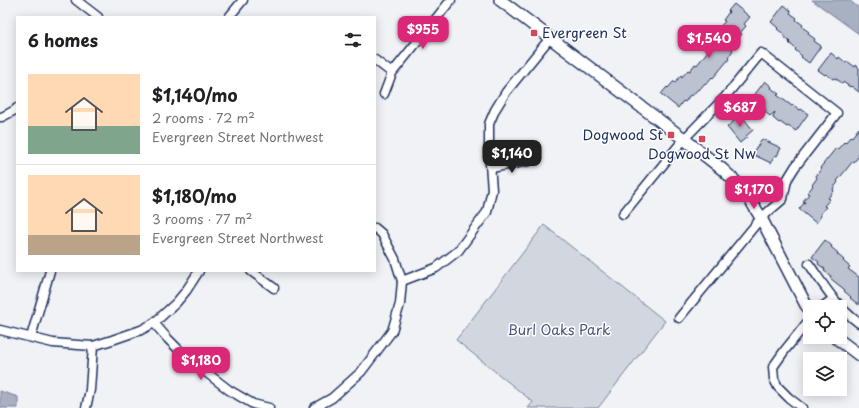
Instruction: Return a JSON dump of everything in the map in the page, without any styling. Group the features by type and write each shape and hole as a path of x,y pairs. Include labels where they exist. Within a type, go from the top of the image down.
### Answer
{"street":[{"path":"76,0 93,16"},
{"path":"230,16 243,0"},
{"path":"384,94 392,73 451,0"},
{"path":"500,0 684,139 737,183 751,201 761,218 803,300"},
{"path":"402,281 436,268 458,251 487,212 492,190 489,151 489,124 495,110 506,92 550,38"},
{"path":"624,214 684,139 725,97 761,53 838,113 795,167 787,180 783,199 761,218 679,318"},
{"path":"376,61 392,73"},
{"path":"0,117 9,114 16,109"},
{"path":"491,168 530,161"},
{"path":"314,408 332,398 361,372 392,331 400,304 402,281 395,259 382,234 376,229"},
{"path":"809,264 833,299 848,315 859,323"},
{"path":"31,337 50,272"},
{"path":"0,330 53,343 93,346 141,330 154,323 176,303 198,272"},
{"path":"253,272 274,288"},
{"path":"154,323 185,356 229,390 253,404 269,408"},
{"path":"802,408 778,387 774,379 774,367 785,350 803,328"},
{"path":"844,344 859,355"},
{"path":"86,408 90,390 93,346"}],"green space":[{"name":"Burl Oaks Park","path":"544,225 665,321 598,408 528,408 533,402 456,340"}],"water":[{"path":"812,0 849,0 859,8 859,34"},
{"path":"0,391 18,397 18,408 0,408"}],"building":[{"path":"734,4 750,17 744,24 746,26 740,33 742,34 736,41 737,42 728,58 729,59 713,78 712,77 706,84 705,83 699,90 698,89 692,96 690,95 685,102 683,101 678,108 661,94 674,81 675,83 681,75 682,77 688,70 690,71 695,64 697,65 712,46 711,45 716,37 715,36 721,29 719,28 725,21 723,20"},
{"path":"784,5 791,11 790,13 797,18 796,20 803,25 802,27 809,32 808,34 815,39 814,41 821,46 809,63 801,57 802,56 795,50 796,49 789,43 790,42 783,36 785,35 771,22"},
{"path":"831,53 838,59 839,57 846,63 847,61 859,68 859,92 851,86 850,87 843,82 842,83 835,78 833,79 818,70"},
{"path":"765,81 779,94 777,95 792,106 793,105 800,110 801,109 808,114 796,131 780,122 779,123 773,118 775,112 770,116 765,112 766,110 758,105 759,104 752,98"},
{"path":"740,114 753,130 740,143 727,127"},
{"path":"859,128 859,156 854,162 853,161 837,181 838,182 833,189 834,191 828,198 830,199 824,206 826,207 820,214 821,216 816,223 799,209 805,202 803,201 809,194 807,193 813,186 812,185 817,178 816,176 821,169 820,168 836,148 838,149 851,136 852,137"},
{"path":"762,139 781,148 771,163 752,154"},
{"path":"825,240 850,267 848,269 859,277 859,305 850,298 851,297 844,291 845,290 830,278 831,276 824,271 825,269 818,264 819,262 812,257"}],"place":[{"name":"Evergreen St","path":"534,33"},
{"name":"Dogwood St","path":"671,135"},
{"name":"Dogwood St Nw","path":"702,139"}]}
